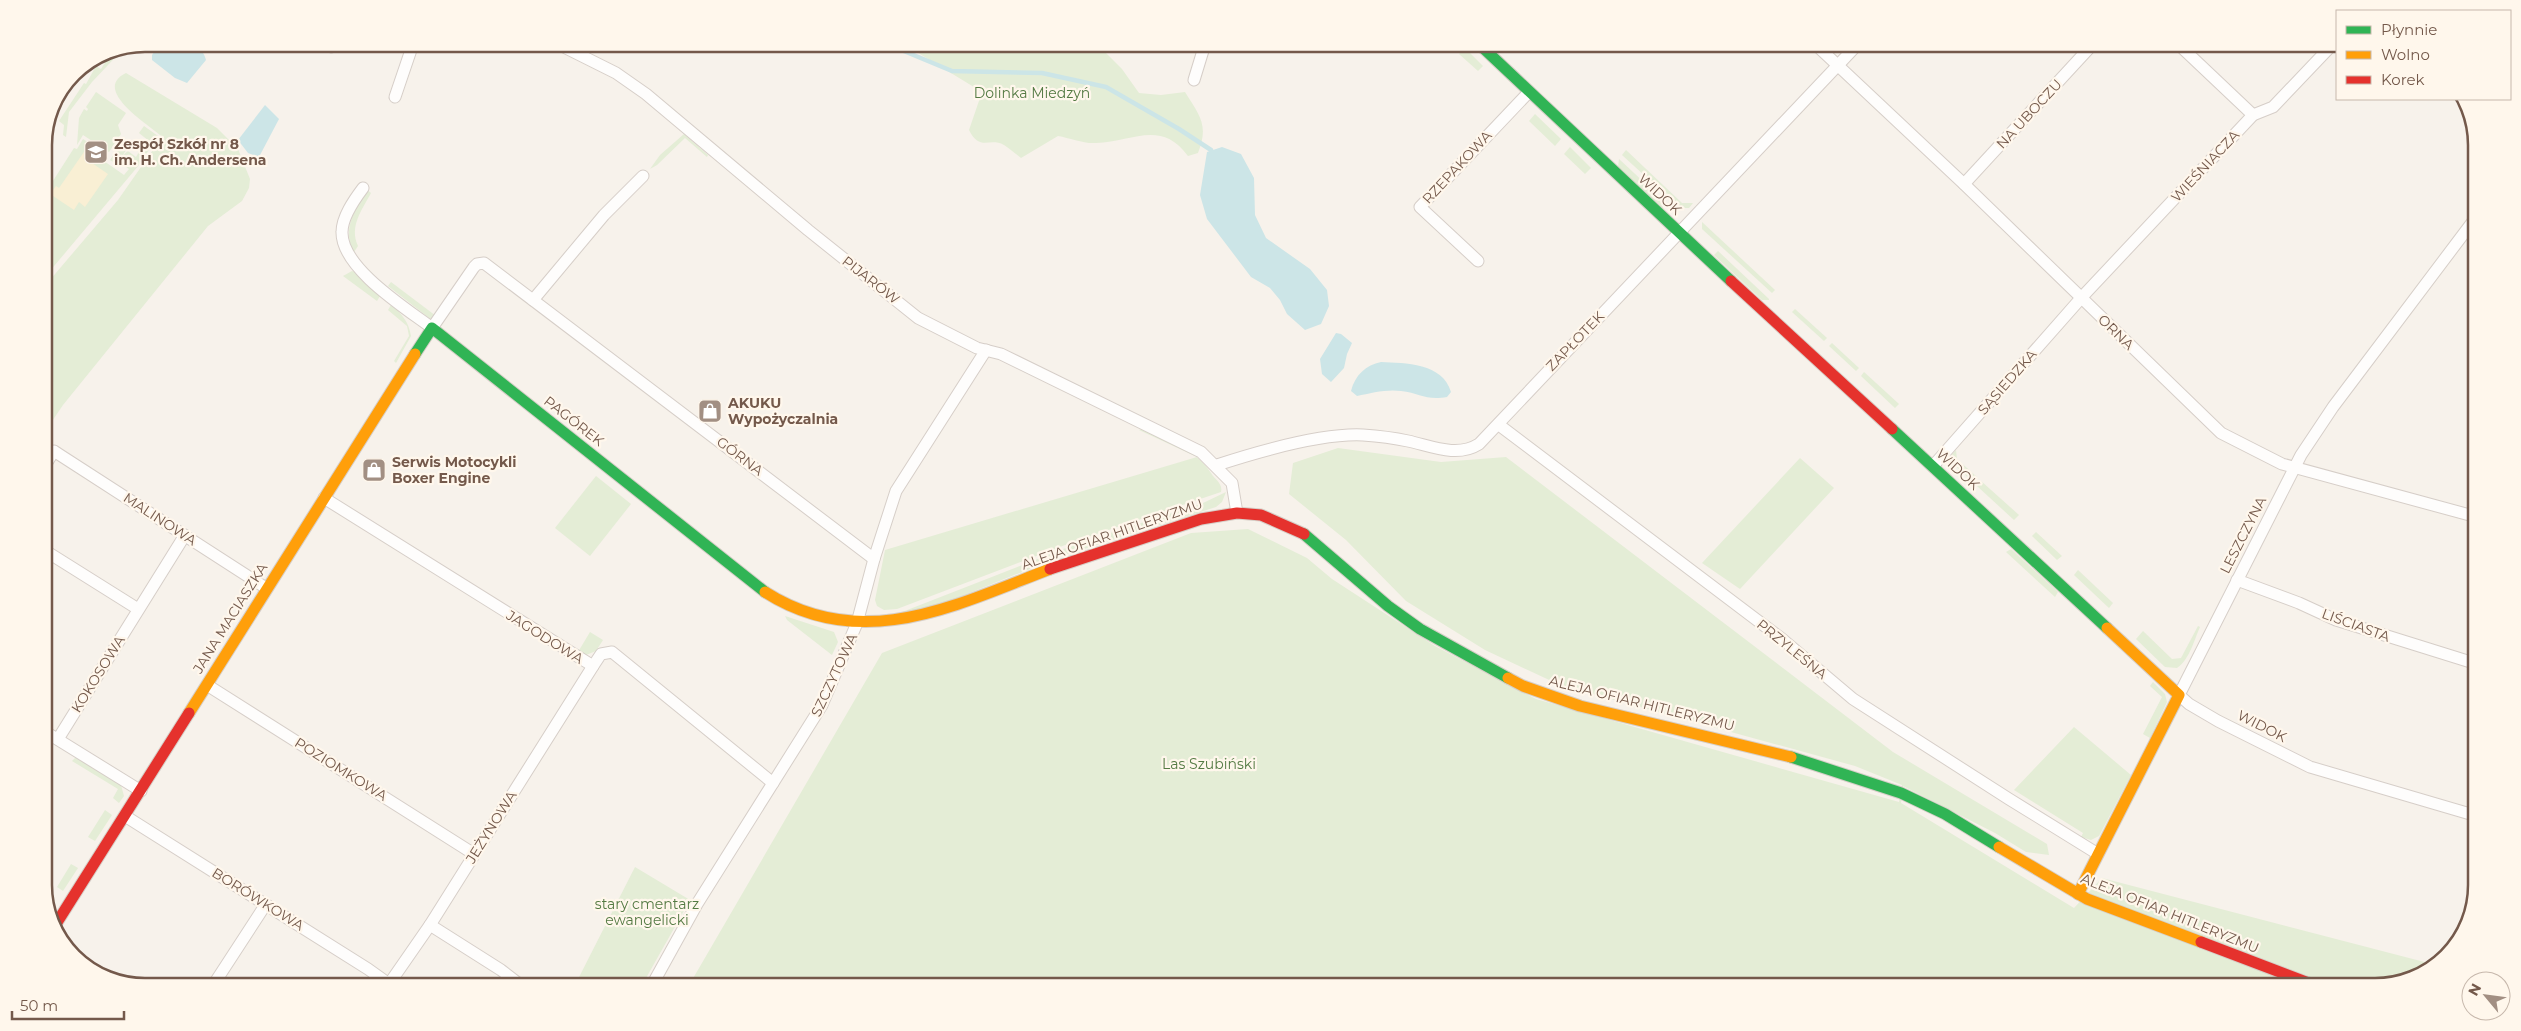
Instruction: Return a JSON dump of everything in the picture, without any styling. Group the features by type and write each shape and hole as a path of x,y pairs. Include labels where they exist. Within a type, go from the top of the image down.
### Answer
{"street":[{"path":"395,96 410,52"},
{"name":"PIJARÓW","path":"574,52 616,73 646,94 808,230 918,318 986,350 1001,354 1201,452 1217,465 1232,483 1236,513"},
{"path":"1194,80 1203,52"},
{"name":"WIDOK","path":"1487,52 1679,233 2189,704 2310,767 2468,813"},
{"name":"ORNA","path":"1823,52 2082,297 2216,429 2282,464 2468,514"},
{"name":"ZAPŁOTEK","path":"1217,465 1279,447 1349,435 1407,441 1444,450 1468,450 1484,441 1513,406 1851,52"},
{"name":"NA UBOCZU","path":"1964,184 2086,52"},
{"path":"2186,52 2253,115"},
{"name":"WIEŚNIACZA","path":"2082,297 2253,115 2273,107 2325,52"},
{"name":"RZEPAKOWA","path":"1478,261 1420,207 1529,92"},
{"path":"533,300 604,215 643,176"},
{"name":"PAGÓREK","path":"363,188 355,198 343,224 342,233 344,245 354,261 375,283 758,587 797,608 857,623"},
{"name":"LESZCZYNA","path":"2078,894 2294,466 2333,407 2468,228"},
{"name":"GÓRNA","path":"432,328 474,267 481,262 874,559"},
{"name":"SĄSIEDZKA","path":"1933,466 2082,297"},
{"name":"JANA MACIASZKA","path":"59,920 141,791 266,588 432,328"},
{"name":"SZCZYTOWA","path":"656,978 697,904 822,705 857,623 874,559 896,491 986,350"},
{"name":"PRZYLEŚNA","path":"1499,425 1782,639 1853,699 2098,854"},
{"name":"MALINOWA","path":"52,454 54,451 266,588"},
{"name":"JAGODOWA","path":"324,498 592,666 602,654 612,652 773,783"},
{"name":"ALEJA OFIAR HITLERYZMU","path":"857,623 884,623 923,617 1128,542 1201,519 1236,513 1276,520 1302,533 1323,548 1388,606 1414,625 1534,690 1580,706 1801,759 1901,793 1945,814 2078,894 2135,919 2295,978"},
{"name":"KOKOSOWA","path":"58,739 185,535"},
{"path":"53,555 138,609"},
{"name":"LIŚCIASTA","path":"2237,580 2299,602 2336,620 2468,661"},
{"name":"JEŻYNOWA","path":"394,978 430,925 592,666"},
{"name":"POZIOMKOWA","path":"206,685 474,854"},
{"path":"53,736 141,791"},
{"name":"BORÓWKOWA","path":"125,816 266,904 376,978"},
{"path":"218,978 266,904"},
{"path":"430,925 511,978"}],"green space":[{"name":"Dolinka Miedzyń","path":"917,52 1105,52 1122,69 1139,93 1161,95 1185,92 1199,114 1203,135 1198,153 1188,156 1178,145 1167,138 1157,135 1091,143 1058,136 1021,158 1004,145 994,142 981,142 973,137 969,130 982,92"},
{"path":"1461,52 1469,52 1483,66 1478,71 1459,54"},
{"path":"114,59 92,82 69,112 66,137 63,135 64,125 59,121 84,83 86,84 95,67 101,69 106,61"},
{"path":"126,73 217,128 238,149 250,179 249,188 242,201 208,226 52,421 52,277 118,200 162,137 135,116 118,97 115,88 117,80"},
{"path":"96,92 126,113 118,125 121,134 109,152 83,135 77,145 79,118 84,109 87,111 86,107"},
{"path":"1535,114 1561,139 1555,146 1529,121"},
{"path":"144,126 158,136 139,165 52,268 52,182 74,148 77,149 83,139 94,146 91,152 124,175 129,169 117,161 115,163 110,160 120,145 126,150 123,155 128,151 136,157 144,143 146,145 149,141 139,133"},
{"path":"684,134 708,155 707,157 685,138 657,165 650,169 660,155"},
{"path":"1570,147 1591,168 1585,174 1564,154"},
{"path":"1626,150 1682,203 1693,203 1689,208 1680,208 1622,155"},
{"path":"1619,159 1663,200 1663,208 1618,167"},
{"path":"366,189 371,193 358,218 355,232 358,246 354,252 350,244 349,227 354,212"},
{"path":"1702,222 1775,290 1772,293 1702,229"},
{"path":"1718,251 1769,300 1762,300 1714,255"},
{"path":"352,271 358,273 380,296 377,301 343,276"},
{"path":"391,282 436,316 433,321 388,286"},
{"path":"391,305 404,319 409,327 411,336 396,363 394,361 409,336 407,326 388,310"},
{"path":"1795,309 1827,338 1824,341 1792,312"},
{"path":"1832,343 1859,368 1856,371 1829,346"},
{"path":"1864,372 1899,404 1895,408 1861,376"},
{"path":"1142,429 1180,446 1196,456 1139,430"},
{"name":"Las Szubiński","path":"1338,448 1441,462 1506,457 1893,752 2047,844 2049,855 2026,852 1995,833 1903,786 1901,803 2074,908 2102,878 2427,963 2406,974 2388,978 693,978 882,653 1191,533 1248,529 1307,558 1332,579 1435,646 1536,699 1899,802 1902,785 1855,766 1560,685 1485,650 1406,601 1346,540 1289,494 1293,463"},
{"path":"1956,450 1957,459 1977,477 1973,482 1950,461 1951,455"},
{"path":"1197,457 1220,484 1221,492 1073,542 897,609 884,610 877,606 875,600 885,550"},
{"path":"1800,458 1834,488 1740,589 1702,563"},
{"path":"596,476 631,504 590,556 555,528"},
{"path":"1981,481 2019,515 2014,520 1977,486"},
{"path":"1226,492 1222,502 1216,507 1062,556 942,604 897,614 1076,544 1203,503"},
{"path":"2036,532 2062,556 2057,560 2032,536"},
{"path":"2011,549 2058,592 2055,597 2006,552"},
{"path":"2078,570 2113,603 2109,608 2074,575"},
{"path":"785,616 834,632 838,642 832,655 787,620"},
{"path":"2198,626 2200,627 2185,660 2177,668 2165,667 2136,639 2143,631 2172,659 2181,658"},
{"path":"590,632 603,640 596,651 586,655 578,652"},
{"path":"2153,682 2165,694 2167,702 2150,738 2143,734 2162,697 2150,686"},
{"path":"2074,727 2131,775 2099,836 2091,840 2081,837 2083,833 2014,790"},
{"path":"76,757 121,785 124,796 119,803 113,798 118,789 72,761"},
{"path":"105,810 112,815 95,841 88,837"},
{"path":"71,864 78,868 63,891 57,887"},
{"name":"stary cmentarz ewangelicki","path":"635,867 690,900 646,978 579,978"}],"sand":[{"path":"86,149 94,154 89,161 108,174 85,207 79,202 74,210 52,195 52,191 56,186 59,188"}],"water":[{"path":"154,52 202,52 206,60 187,83 175,78 152,60"},
{"path":"265,105 279,119 259,157 248,153 238,140"},
{"path":"1222,147 1241,154 1254,178 1255,215 1266,238 1310,269 1327,290 1329,306 1321,324 1305,330 1287,314 1280,300 1270,288 1251,277 1207,219 1200,195 1207,152"},
{"path":"1336,333 1341,334 1352,343 1344,368 1331,382 1322,374 1320,359"},
{"path":"1381,362 1412,364 1432,370 1447,382 1451,392 1447,397 1434,398 1396,391 1357,396 1351,391 1355,380 1366,368"}],"waterway":[{"path":"906,52 952,71 1042,73 1106,87 1179,129 1211,150"}],"traffic: fast":[{"path":"1488,52 1731,281"},
{"path":"415,354 432,328 765,592"},
{"path":"1892,429 2107,628"},
{"path":"1304,534 1388,606 1420,629 1508,678"},
{"path":"1791,757 1901,793 1945,814 1999,847"}],"traffic: slow":[{"path":"189,713 415,354"},
{"path":"765,592 801,610 837,620 873,621 909,617 944,608 1050,569"},
{"path":"2078,894 2179,695 2107,628"},
{"path":"1508,678 1523,686 1580,706 1791,757"},
{"path":"1999,847 2087,899 2201,942"}],"traffic: jam":[{"path":"1731,281 1892,429"},
{"path":"1050,569 1201,519 1237,513 1261,515 1304,534"},
{"path":"59,920 189,713"},
{"path":"2201,942 2295,978"}],"place":[{"name":"Zespół Szkół nr 8 im. H. Ch. Andersena","path":"96,152"},
{"name":"AKUKU Wypożyczalnia","path":"710,411"},
{"name":"Serwis Motocykli Boxer Engine","path":"374,470"}]}
